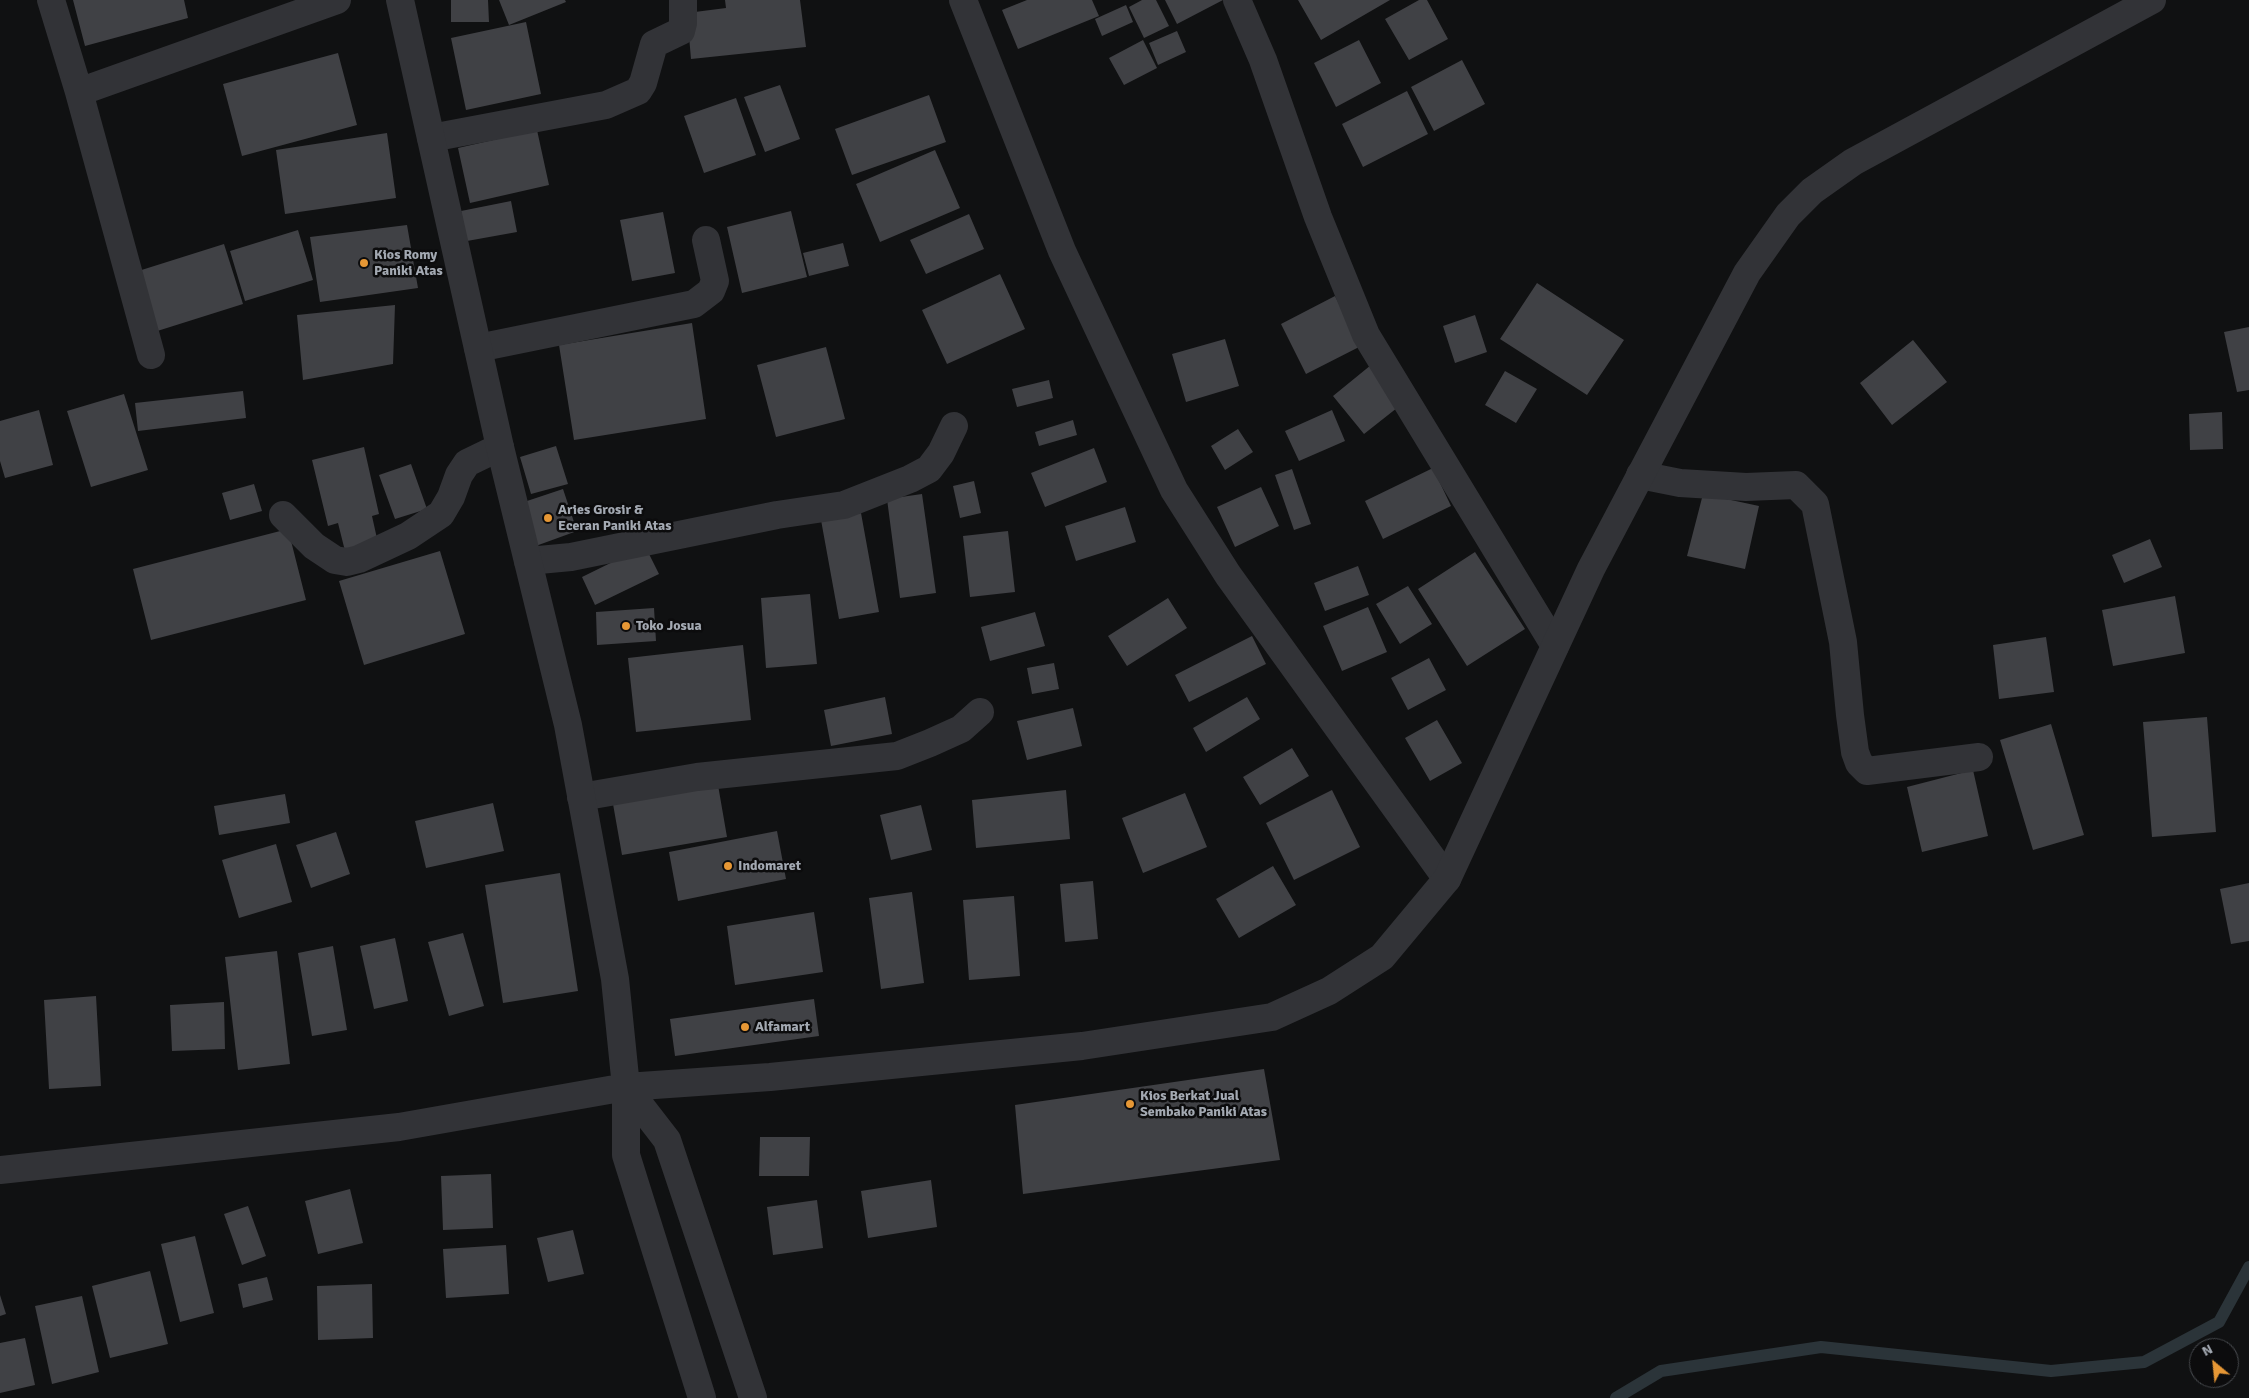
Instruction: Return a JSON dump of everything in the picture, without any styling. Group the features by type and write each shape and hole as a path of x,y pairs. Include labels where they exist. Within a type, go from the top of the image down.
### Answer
{"street":[{"path":"51,0 79,92 151,354"},
{"path":"79,92 337,0"},
{"path":"400,0 500,447 568,724 615,979 626,1087 626,1155 702,1398"},
{"path":"431,138 606,105 634,94 643,82 654,44 681,31 683,0"},
{"path":"963,0 1062,251 1174,490 1228,575 1447,879"},
{"path":"1237,0 1262,60 1318,217 1366,335 1556,646"},
{"path":"0,1170 399,1127 626,1087 780,1076 1082,1046 1272,1017 1329,991 1382,957 1447,879 1591,569 1746,273 1788,215 1812,191 1853,162 2152,0"},
{"path":"478,348 694,304 711,291 715,281 706,240"},
{"path":"528,561 571,557 777,515 844,505 910,479 929,469 942,453 954,426"},
{"path":"283,515 314,546 335,560 346,562 359,559 408,536 441,514 451,498 459,475 467,463 500,447"},
{"path":"1640,475 1680,483 1746,487 1796,485 1815,504 1843,642 1850,715 1855,752 1859,763 1867,770 1979,757"},
{"path":"581,797 697,778 896,756 961,729 980,712"},
{"path":"626,1087 667,1140 753,1398"}],"building":[{"path":"73,0 184,0 188,18 85,46"},
{"path":"451,0 488,0 489,22 451,22"},
{"path":"499,0 565,0 566,2 509,25"},
{"path":"725,0 800,0 806,47 691,59 687,13 726,8"},
{"path":"1027,0 1092,0 1099,16 1018,49 1002,10"},
{"path":"1142,0 1156,0 1169,26 1144,38 1129,7"},
{"path":"1165,0 1223,0 1177,24"},
{"path":"1298,0 1390,0 1321,40"},
{"path":"1419,0 1427,0 1448,39 1409,60 1385,19"},
{"path":"1126,5 1133,22 1102,36 1095,19"},
{"path":"526,22 541,94 466,110 451,38"},
{"path":"1177,31 1186,52 1158,65 1149,43"},
{"path":"1143,40 1157,68 1124,85 1109,58"},
{"path":"1359,40 1381,83 1336,107 1314,63"},
{"path":"338,53 357,125 242,156 223,84"},
{"path":"1462,60 1485,104 1434,131 1411,87"},
{"path":"780,85 800,139 765,152 744,97"},
{"path":"1407,91 1428,134 1363,167 1342,124"},
{"path":"929,95 946,142 852,175 835,129"},
{"path":"736,98 756,155 704,173 684,116"},
{"path":"537,130 549,185 470,203 458,148"},
{"path":"387,133 396,198 285,214 276,150"},
{"path":"935,150 960,208 880,242 856,184"},
{"path":"511,201 517,232 467,241 461,211"},
{"path":"791,211 807,277 742,293 727,227"},
{"path":"663,212 675,273 632,281 620,220"},
{"path":"969,214 984,249 926,274 910,240"},
{"name":"Kios Romy Paniki Atas","path":"407,225 418,288 320,302 310,237"},
{"path":"298,230 313,280 245,301 230,251"},
{"path":"843,243 849,266 809,276 803,253"},
{"path":"224,244 243,304 151,333 132,273"},
{"path":"1000,274 1025,329 947,364 922,310"},
{"path":"1537,283 1624,340 1587,395 1500,339"},
{"path":"1335,296 1361,346 1306,374 1281,324"},
{"path":"395,305 393,364 303,380 297,315"},
{"path":"1475,315 1487,352 1455,363 1443,326"},
{"path":"692,323 706,419 574,440 559,345"},
{"path":"2249,327 2249,390 2237,392 2224,332"},
{"path":"1225,339 1239,386 1186,402 1172,354"},
{"path":"1913,340 1947,382 1892,425 1860,383"},
{"path":"826,347 845,419 776,437 757,365"},
{"path":"1371,365 1402,404 1364,434 1333,396"},
{"path":"1505,371 1537,389 1516,423 1485,405"},
{"path":"1049,380 1053,398 1017,407 1012,389"},
{"path":"243,391 246,418 138,431 135,403"},
{"path":"124,394 148,470 91,487 67,411"},
{"path":"39,410 53,465 5,478 0,461 0,421"},
{"path":"1332,410 1345,441 1299,461 1285,431"},
{"path":"2222,412 2223,449 2190,450 2189,414"},
{"path":"1073,420 1077,435 1039,446 1035,432"},
{"path":"1238,429 1253,452 1225,470 1211,446"},
{"path":"556,446 568,484 531,494 520,457"},
{"path":"364,447 379,514 372,516 378,543 345,551 338,523 328,526 312,460"},
{"path":"1094,448 1107,482 1045,507 1031,473"},
{"path":"411,464 427,509 395,519 379,475"},
{"path":"1433,468 1451,506 1383,539 1365,501"},
{"path":"1292,469 1311,524 1294,530 1275,475"},
{"path":"974,481 981,513 960,518 953,486"},
{"path":"254,484 262,511 230,520 222,493"},
{"path":"1261,487 1279,526 1235,547 1217,507"},
{"name":"Aries Grosir & Eceran Paniki Atas","path":"563,489 577,531 533,547 518,504"},
{"path":"922,494 936,593 900,598 887,499"},
{"path":"1703,494 1759,506 1745,569 1687,556"},
{"path":"1125,507 1136,542 1076,561 1065,526"},
{"path":"861,513 879,612 839,619 821,520"},
{"path":"288,529 306,600 151,640 133,569"},
{"path":"1008,531 1015,592 970,597 963,536"},
{"path":"2150,539 2162,567 2124,583 2112,555"},
{"path":"645,546 659,574 595,605 582,577"},
{"path":"440,551 465,634 364,665 339,581"},
{"path":"1475,552 1525,629 1467,666 1418,589"},
{"path":"1358,566 1369,595 1325,611 1314,583"},
{"path":"1408,586 1432,624 1400,644 1376,604"},
{"path":"810,594 817,664 766,668 761,598"},
{"path":"2175,596 2185,653 2113,666 2102,610"},
{"path":"1168,598 1187,628 1127,666 1108,636"},
{"path":"1368,607 1387,652 1342,671 1323,626"},
{"name":"Toko Josua","path":"654,608 656,641 597,645 596,612"},
{"path":"1035,612 1045,646 990,661 981,627"},
{"path":"1252,636 1266,664 1189,702 1175,675"},
{"path":"2046,637 2054,692 1999,699 1993,645"},
{"path":"743,645 751,720 636,732 628,658"},
{"path":"1429,658 1446,690 1408,710 1391,678"},
{"path":"1054,663 1059,689 1032,694 1027,668"},
{"path":"885,697 892,734 831,746 824,710"},
{"path":"1247,697 1260,719 1206,752 1193,728"},
{"path":"1073,708 1082,746 1027,760 1017,721"},
{"path":"2207,717 2216,832 2152,837 2143,722"},
{"path":"1437,720 1462,763 1430,781 1405,738"},
{"path":"2051,724 2084,835 2033,850 2000,740"},
{"path":"1292,748 1309,776 1260,805 1243,777"},
{"path":"1973,770 1988,836 1922,852 1907,787"},
{"path":"718,785 727,837 622,855 613,804"},
{"path":"1066,790 1070,839 976,848 972,800"},
{"path":"1332,790 1360,847 1294,880 1266,823"},
{"path":"1185,793 1207,847 1143,873 1122,818"},
{"path":"285,794 290,823 219,835 214,806"},
{"path":"493,803 504,851 426,868 415,821"},
{"path":"921,805 932,850 891,860 880,815"},
{"name":"Indomaret","path":"777,831 786,879 678,901 669,852"},
{"path":"336,832 350,874 311,888 296,845"},
{"path":"276,844 292,902 239,918 222,860"},
{"path":"1273,866 1296,905 1239,938 1216,899"},
{"path":"560,873 578,991 503,1003 485,885"},
{"path":"1093,881 1098,939 1065,942 1060,884"},
{"path":"2249,883 2249,941 2231,944 2220,889"},
{"path":"912,892 924,983 881,989 869,898"},
{"path":"1014,896 1020,976 969,980 963,900"},
{"path":"814,912 823,972 735,985 727,926"},
{"path":"463,933 484,1006 449,1016 428,942"},
{"path":"395,938 408,1001 374,1009 360,946"},
{"path":"333,946 347,1030 312,1036 298,953"},
{"path":"277,951 290,1064 238,1070 225,957"},
{"path":"96,996 101,1086 49,1089 44,1000"},
{"name":"Alfamart","path":"814,999 819,1036 675,1056 670,1019"},
{"path":"224,1002 225,1049 172,1051 170,1005"},
{"path":"1264,1069 1280,1160 1023,1194 1015,1105"},
{"path":"760,1137 810,1137 809,1176 759,1176"},
{"path":"491,1174 493,1228 443,1230 441,1176"},
{"path":"931,1180 937,1227 868,1238 861,1191"},
{"path":"350,1189 363,1243 318,1254 305,1201"},
{"path":"817,1200 823,1248 773,1255 767,1207"},
{"path":"248,1206 266,1256 242,1265 224,1214"},
{"path":"573,1230 584,1274 548,1282 537,1238"},
{"path":"195,1236 214,1313 180,1322 161,1244"},
{"path":"506,1245 509,1294 446,1298 443,1249"},
{"path":"150,1271 168,1344 110,1358 92,1286"},
{"path":"267,1277 273,1300 243,1308 238,1284"},
{"path":"372,1284 373,1338 318,1340 317,1286"},
{"path":"0,1295 6,1314 0,1316"},
{"path":"82,1296 99,1372 52,1384 35,1306"},
{"path":"25,1338 35,1385 0,1393 0,1343"}],"waterway":[{"path":"1616,1398 1661,1371 1821,1347 2051,1371 2144,1362 2219,1322 2249,1267"}],"place":[{"name":"Kios Romy Paniki Atas","path":"364,263"},
{"name":"Aries Grosir & Eceran Paniki Atas","path":"548,518"},
{"name":"Toko Josua","path":"626,626"},
{"name":"Indomaret","path":"728,866"},
{"name":"Alfamart","path":"745,1027"},
{"name":"Kios Berkat Jual Sembako Paniki Atas","path":"1130,1104"}]}
